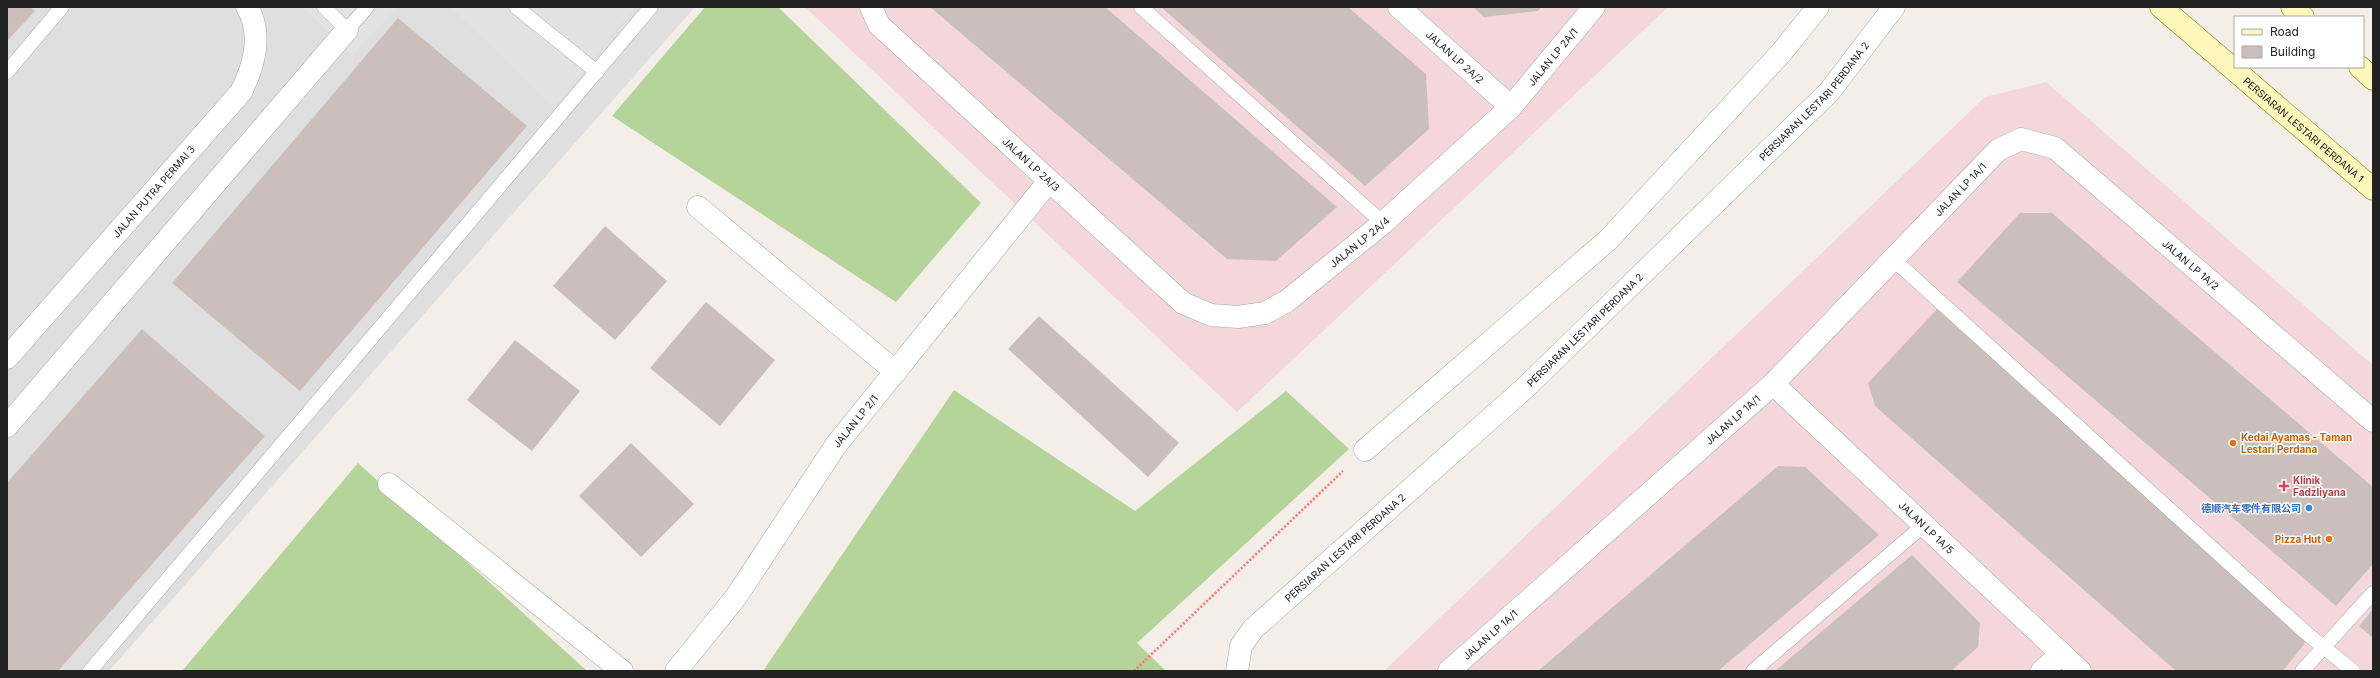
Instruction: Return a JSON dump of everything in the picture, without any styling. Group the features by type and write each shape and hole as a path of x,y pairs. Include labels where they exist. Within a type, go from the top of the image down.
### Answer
{"street":[{"name":"JALAN PUTRA PERMAI 3","path":"7,358 241,92 249,76 254,51 254,18 247,7"},
{"name":"JALAN LP 2A/2","path":"1399,7 1511,107"},
{"name":"JALAN LP 2A/1","path":"1511,107 1594,7"},
{"path":"1365,450 1608,240 1781,53 1818,7"},
{"name":"PERSIARAN LESTARI PERDANA 2","path":"1237,671 1241,646 1253,629 1532,381 1829,92 1894,7"},
{"name":"PERSIARAN LESTARI PERDANA 1","path":"2161,7 2373,189"},
{"path":"2292,7 2302,16"},
{"name":"JALAN LP 2A/3","path":"875,16 1049,181 1183,303"},
{"path":"7,426 347,30"},
{"path":"2361,68 2373,78"},
{"name":"JALAN LP 2A/4","path":"1183,303 1211,315 1238,317 1265,313 1287,301 1383,223 1511,107"},
{"name":"JALAN LP 1A/2","path":"1998,150 2021,139 2055,148 2373,421"},
{"name":"JALAN LP 1A/1","path":"1449,671 1773,384 1894,260 1998,150"},
{"name":"JALAN LP 2/1","path":"676,671 736,597 836,446 1049,181"},
{"path":"698,207 896,372"},
{"name":"JALAN LP 1A/5","path":"1773,384 2080,671"},
{"path":"389,484 622,671"},
{"path":"2042,671 2062,654"}],"lane":[{"path":"7,72 62,7"},
{"path":"324,7 347,30 367,7"},
{"path":"516,7 597,72"},
{"path":"1141,7 1383,223"},
{"path":"90,671 597,72 645,9"},
{"path":"1894,260 2324,647 2353,671"},
{"path":"1753,671 1924,525"},
{"path":"2302,671 2373,593"}],"path":[{"path":"1134,671 1365,450"}],"shaded area":[{"path":"7,7 695,7 109,671 7,671"},
{"path":"302,7 397,7 352,56"},
{"path":"451,7 635,7 554,107"},
{"path":"805,7 1668,7 1237,412"},
{"path":"2046,82 2373,365 2373,671 1384,671 1985,97"}],"green space":[{"path":"705,7 778,7 981,203 896,302 612,116"},
{"path":"954,390 1135,511 1286,391 1349,449 1137,643 1166,671 763,671"},
{"path":"358,463 587,671 182,671"}],"building":[{"path":"7,7 30,7 35,11 7,41"},
{"path":"930,7 1105,7 1337,207 1276,261 1227,259"},
{"path":"1161,7 1348,7 1426,74 1429,129 1365,186"},
{"path":"1473,7 1541,7 1538,11 1484,17"},
{"path":"398,18 527,126 300,391 172,283"},
{"path":"2020,213 2052,213 2373,487 2373,564 2336,606 1957,282"},
{"path":"605,226 667,281 615,340 553,286"},
{"path":"706,302 775,360 720,426 650,368"},
{"path":"1939,307 2308,639 2283,671 2176,671 1875,406 1868,383"},
{"path":"1039,316 1179,443 1148,477 1008,349"},
{"path":"142,329 265,436 58,671 7,671 7,483"},
{"path":"515,340 580,391 532,451 467,400"},
{"path":"631,443 694,504 641,557 579,496"},
{"path":"1778,466 1805,467 1879,535 1718,671 1538,671"},
{"path":"1912,555 1980,623 1978,647 1951,671 1775,671"},
{"path":"2373,609 2373,638 2359,626"}],"place":[{"name":"Kedai Ayamas - Taman Lestari Perdana","path":"2233,443"},
{"name":"Klinik Fadzliyana","path":"2284,486"},
{"name":"德顺汽车零件有限公司","path":"2309,508"},
{"name":"Pizza Hut","path":"2329,539"}]}
